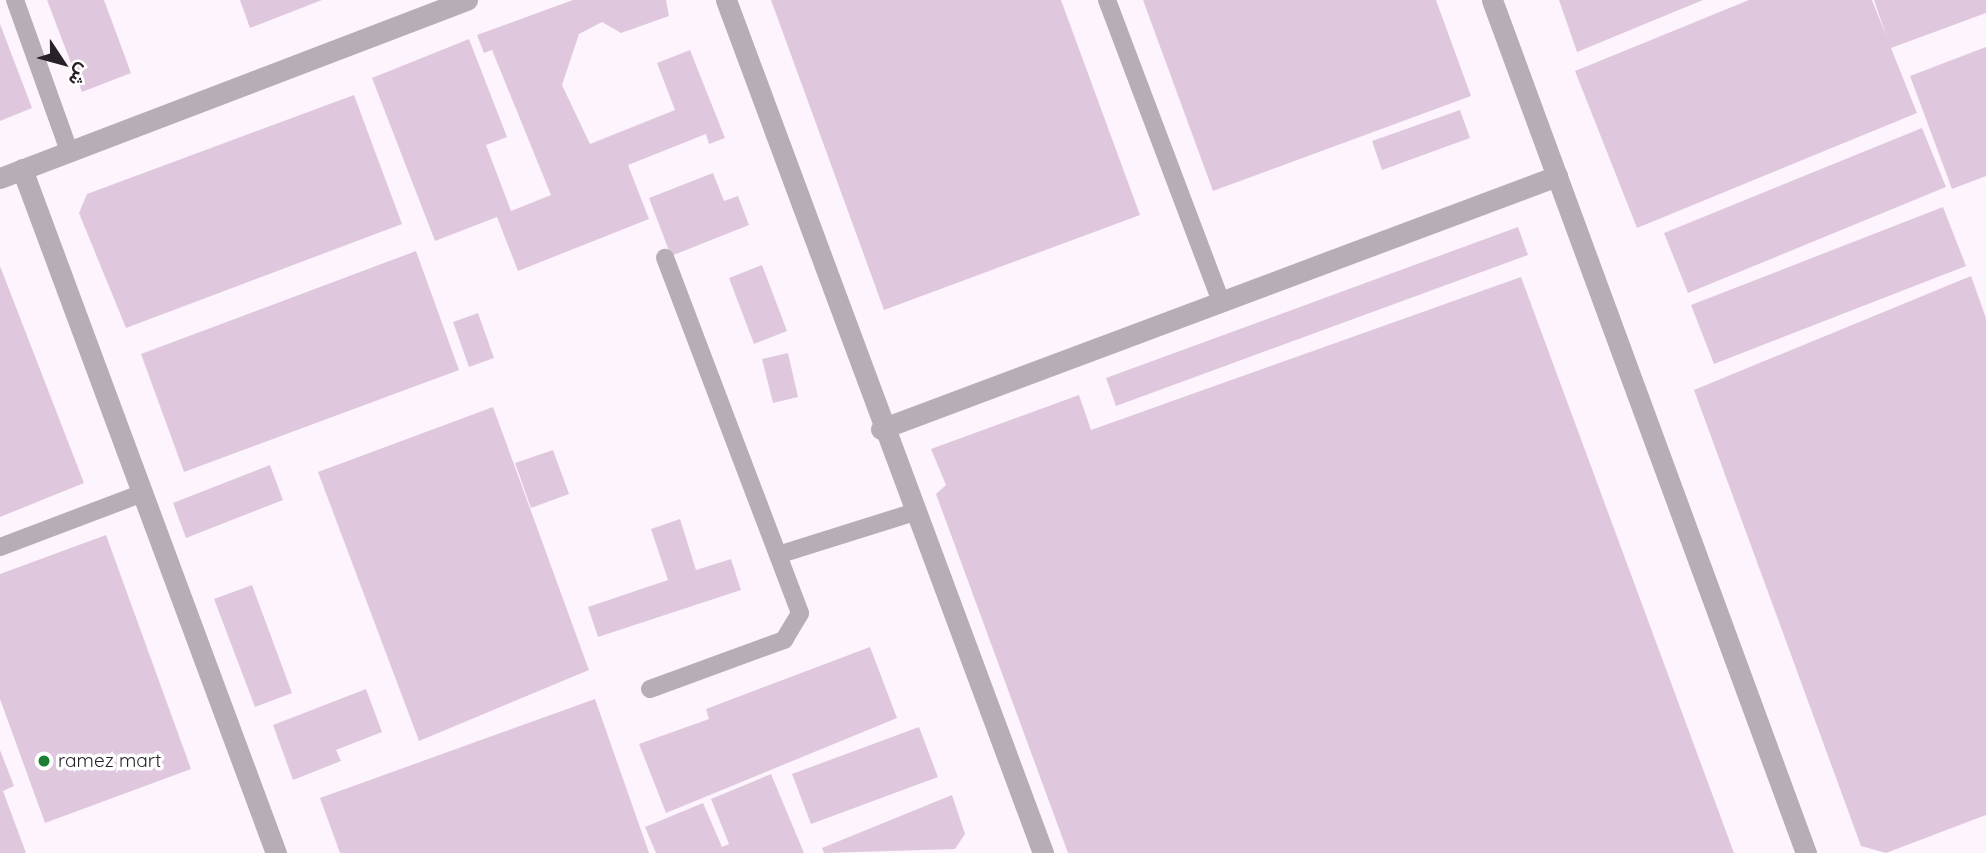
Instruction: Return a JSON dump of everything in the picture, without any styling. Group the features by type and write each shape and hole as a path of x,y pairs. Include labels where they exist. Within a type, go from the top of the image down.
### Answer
{"street":[{"path":"0,178 467,0"},
{"path":"726,0 912,513 1043,853"},
{"path":"1492,0 1806,853"},
{"path":"22,169 276,853"},
{"path":"881,429 1556,176"}],"lane":[{"path":"15,0 69,151"},
{"path":"1107,0 1221,302"},
{"path":"650,689 785,640 800,613 781,554 666,258"},
{"path":"0,547 143,493"},
{"path":"781,554 912,513"}],"building":[{"path":"47,0 104,0 131,73 82,92"},
{"path":"240,0 322,0 250,28"},
{"path":"573,0 666,0 669,16 621,33 602,22 579,34 562,85 590,144 675,110 657,63 690,50 725,138 709,144 706,134 628,165 649,219 518,271 497,217 435,241 372,78 469,39 507,137 486,145 511,211 551,195 492,50 484,53 477,35"},
{"path":"771,0 1061,0 1140,215 884,310"},
{"path":"1143,0 1436,0 1471,96 1213,191"},
{"path":"1559,0 1703,0 1577,52"},
{"path":"1749,0 1872,0 1887,38 1874,0 1986,0 1986,13 1891,48 1917,113 1637,228 1575,71"},
{"path":"0,24 32,108 0,121"},
{"path":"1986,47 1986,176 1952,189 1910,76"},
{"path":"354,95 402,224 126,328 79,213 87,194"},
{"path":"1460,110 1470,138 1382,170 1372,141"},
{"path":"1922,128 1946,187 1688,293 1664,233"},
{"path":"713,173 724,201 738,196 749,225 671,256 649,198"},
{"path":"1943,207 1966,266 1714,364 1691,305"},
{"path":"1518,227 1528,255 1116,406 1106,378"},
{"path":"416,251 459,370 184,472 141,354"},
{"path":"762,265 787,331 754,344 729,278"},
{"path":"0,266 84,483 0,517"},
{"path":"1971,276 1986,318 1986,815 1886,853 1861,846 1694,390"},
{"path":"1521,277 1734,853 1068,853 936,494 946,485 931,449 1079,395 1091,430"},
{"path":"478,313 494,358 469,367 453,322"},
{"path":"788,353 798,397 773,403 762,359"},
{"path":"493,407 589,670 419,741 318,472"},
{"path":"553,450 569,494 531,508 515,463"},
{"path":"270,465 283,500 186,538 173,503"},
{"path":"680,519 696,570 731,559 741,590 598,637 588,607 668,580 651,529"},
{"path":"106,535 191,769 45,823 0,699 0,574"},
{"path":"252,585 292,693 255,707 214,599"},
{"path":"870,647 897,718 666,813 639,744 709,719 706,709"},
{"path":"366,689 382,732 336,750 341,761 293,780 273,725"},
{"path":"595,699 649,853 340,853 320,798"},
{"path":"919,727 938,777 811,824 792,774"},
{"path":"0,750 14,786 3,791 26,853 0,853"},
{"path":"771,774 804,853 656,853 645,827 703,803 722,847 729,844 711,799"},
{"path":"952,795 965,834 955,849 824,853 822,848"}],"place":[{"name":"ramez mart","path":"44,761"}]}
